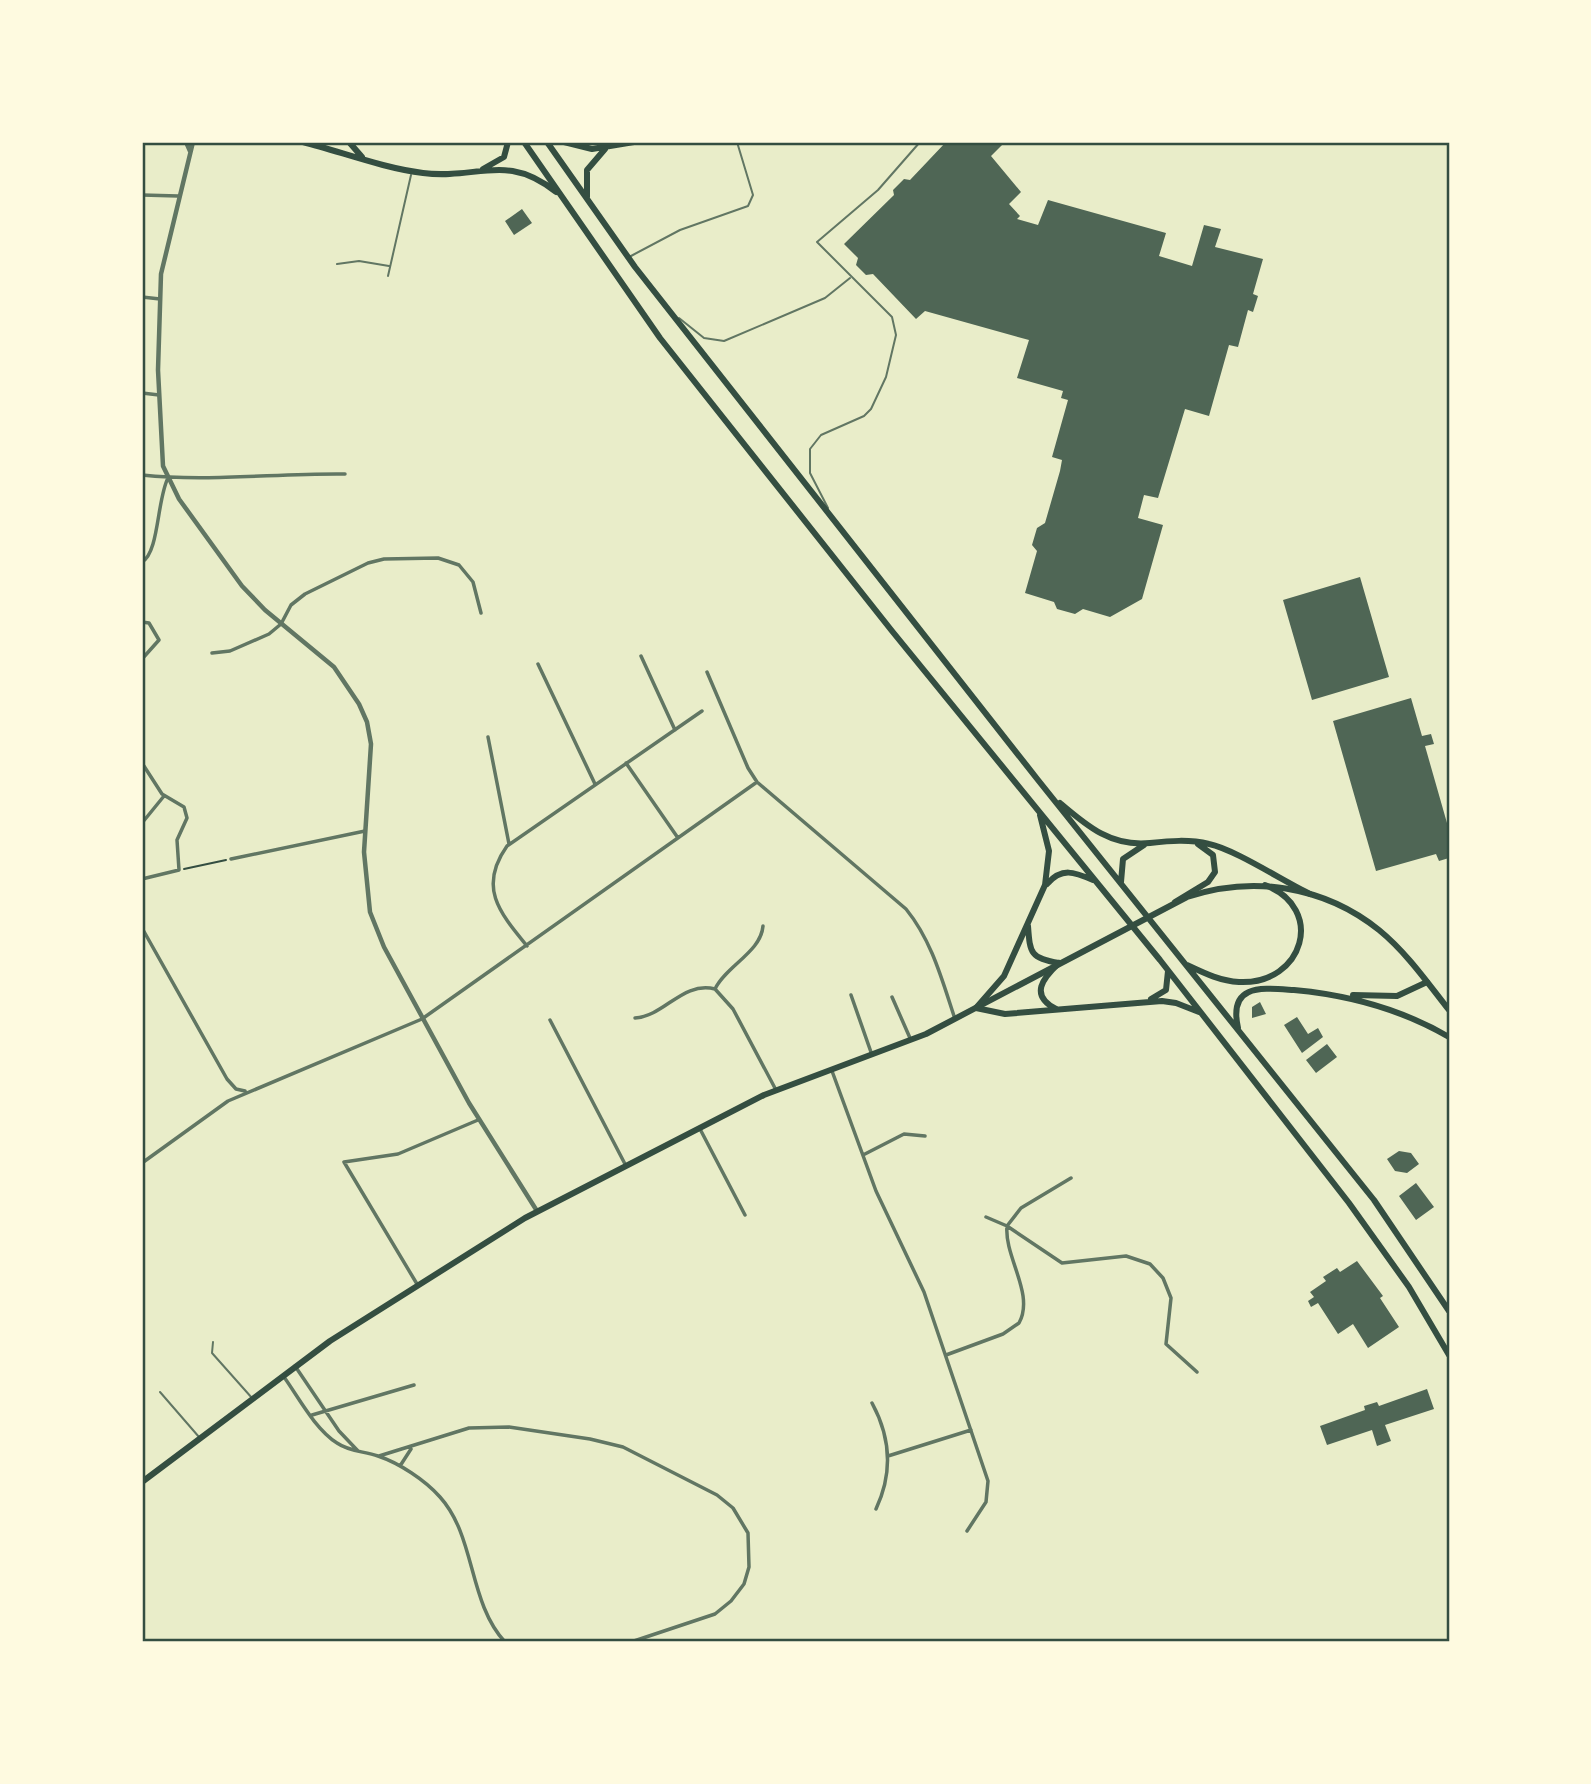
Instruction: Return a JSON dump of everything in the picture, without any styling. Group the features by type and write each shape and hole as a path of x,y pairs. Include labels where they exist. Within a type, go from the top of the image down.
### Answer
{"main road":[{"path":"303,142 412,170 438,174 519,170 533,176 563,198"},
{"path":"349,142 363,158"},
{"path":"478,171 502,159 508,142"},
{"path":"524,142 660,338 892,631 1168,971 1370,1232 1420,1304 1449,1355"},
{"path":"547,142 670,312 1049,794 1374,1200 1449,1311"},
{"path":"564,142 580,147 607,148 634,142"},
{"path":"588,201 587,170 607,148"},
{"path":"1049,794 1102,836 1125,842 1197,843 1216,846 1310,894 1340,905 1371,924 1391,941 1449,1010"},
{"path":"976,1008 1004,976 1045,885 1049,852 1039,810"},
{"path":"142,1482 295,1366 417,1284 537,1211 625,1164 776,1090 911,1040 1175,902 1214,875 1216,864 1213,855 1197,843"},
{"path":"1121,884 1123,859 1148,844"},
{"path":"1045,885 1054,876 1068,871 1096,881"},
{"path":"1185,964 1217,978 1236,982 1263,979 1287,967 1300,943 1299,922 1285,898 1265,885"},
{"path":"1175,902 1217,888 1265,885 1310,894"},
{"path":"1028,925 1028,945 1032,952 1039,958 1059,963"},
{"path":"1058,1010 1044,1001 1040,988 1043,978 1059,963"},
{"path":"1147,1002 1165,991 1168,971"},
{"path":"1238,1030 1236,1007 1241,997 1250,990 1277,989 1392,997 1409,993 1427,982"},
{"path":"1333,994 1394,1011 1449,1037"},
{"path":"976,1008 1004,1014 1147,1002 1176,1003 1201,1013"}],"street":[{"path":"186,142 190,152"},
{"path":"193,142 165,253 160,299 159,395 162,457 168,478 219,557 253,598 334,667 364,713 371,754 365,831 365,875 370,912 384,947 478,1120 537,1211"},
{"path":"142,195 178,196"},
{"path":"142,297 160,299"},
{"path":"142,393 159,395"},
{"path":"142,475 168,478 345,474"},
{"path":"142,562 152,550 158,509 168,478"},
{"path":"212,653 230,651 253,642 281,624 286,611 304,594 368,563 384,559 438,558 460,565 473,582 481,612"},
{"path":"142,622 149,622 159,634 159,640 142,659"},
{"path":"641,656 675,730"},
{"path":"538,664 595,784"},
{"path":"707,672 757,782 906,909 918,923 933,955 955,1018"},
{"path":"527,946 501,914 494,894 493,873 509,844 702,711"},
{"path":"488,737 509,844"},
{"path":"626,762 678,838"},
{"path":"142,763 164,796 180,804 187,813 177,840 179,870 142,878"},
{"path":"142,1163 221,1106 250,1090 422,1018 757,782"},
{"path":"142,823 164,796"},
{"path":"230,859 365,831"},
{"path":"715,989 725,971 753,947 763,926"},
{"path":"142,928 227,1079 236,1090 250,1090"},
{"path":"635,1018 650,1015 691,990 715,989"},
{"path":"715,989 733,1009 776,1090"},
{"path":"851,995 872,1055"},
{"path":"892,997 911,1040"},
{"path":"550,1020 625,1164"},
{"path":"831,1069 878,1195 915,1269 971,1430 988,1489 983,1508 967,1531"},
{"path":"417,1284 344,1162 398,1154 478,1120"},
{"path":"699,1128 745,1215"},
{"path":"863,1155 904,1134 925,1136"},
{"path":"946,1355 1003,1334 1021,1319 1024,1302 1007,1239 1007,1226 1017,1211 1070,1178"},
{"path":"986,1217 1007,1226 1062,1262 1126,1256 1154,1268 1165,1282 1171,1298 1166,1345 1197,1372"},
{"path":"295,1366 325,1411 358,1451"},
{"path":"283,1375 332,1439 358,1451 379,1456 434,1490 451,1512 490,1620 505,1642"},
{"path":"312,1415 414,1385"},
{"path":"872,1404 885,1428 888,1456 886,1487 876,1509"},
{"path":"379,1456 469,1428 497,1426 582,1437 623,1447 725,1501 739,1515 748,1533 749,1567 738,1592 715,1614 631,1642"},
{"path":"888,1456 971,1430"},
{"path":"400,1467 412,1447"}],"lane":[{"path":"628,257 680,230 748,206 753,195 737,142"},
{"path":"835,522 810,473 810,449 821,435 864,416 871,409 886,377 896,335 892,317 817,242 878,190 920,142"},
{"path":"388,276 412,170"},
{"path":"337,264 359,261 390,267"},
{"path":"670,312 704,338 727,340 825,298 850,277"},
{"path":"212,1342 212,1353 252,1398"},
{"path":"160,1392 200,1438"}],"path":[{"path":"179,870 230,859"}],"building":[{"path":"946,142 1005,142 991,156 1021,192 1009,204 1020,216 1017,219 1038,225 1048,200 1166,233 1159,256 1192,266 1204,225 1221,229 1215,247 1263,259 1253,294 1258,296 1253,312 1248,310 1238,347 1229,345 1209,416 1185,409 1158,498 1144,495 1138,518 1163,525 1142,599 1110,617 1083,609 1075,614 1057,609 1054,602 1025,593 1037,551 1032,545 1037,528 1045,523 1060,471 1062,460 1052,457 1068,400 1061,398 1063,391 1017,378 1029,340 925,311 916,319 873,274 866,275 856,265 858,258 844,244 894,195 893,190 904,179 910,180"},
{"path":"522,209 532,223 514,235 505,221"},
{"path":"1360,577 1389,677 1312,700 1283,600"},
{"path":"1411,698 1422,736 1431,734 1434,744 1425,746 1449,830 1449,858 1439,861 1436,854 1376,871 1333,721"},
{"path":"1260,1002 1266,1014 1252,1018 1252,1007"},
{"path":"1297,1017 1308,1034 1318,1028 1323,1037 1302,1053 1284,1025"},
{"path":"1327,1044 1337,1057 1316,1073 1306,1060"},
{"path":"1399,1151 1411,1153 1419,1164 1407,1173 1395,1171 1387,1159"},
{"path":"1416,1183 1434,1207 1416,1220 1399,1196"},
{"path":"1357,1261 1383,1296 1380,1298 1399,1327 1368,1348 1353,1324 1338,1334 1318,1303 1311,1307 1308,1301 1314,1297 1310,1292 1326,1281 1323,1277 1337,1268 1340,1272"},
{"path":"1427,1389 1434,1409 1385,1425 1391,1441 1377,1446 1372,1430 1327,1445 1320,1426 1365,1410 1364,1406 1377,1402 1379,1406"}]}
